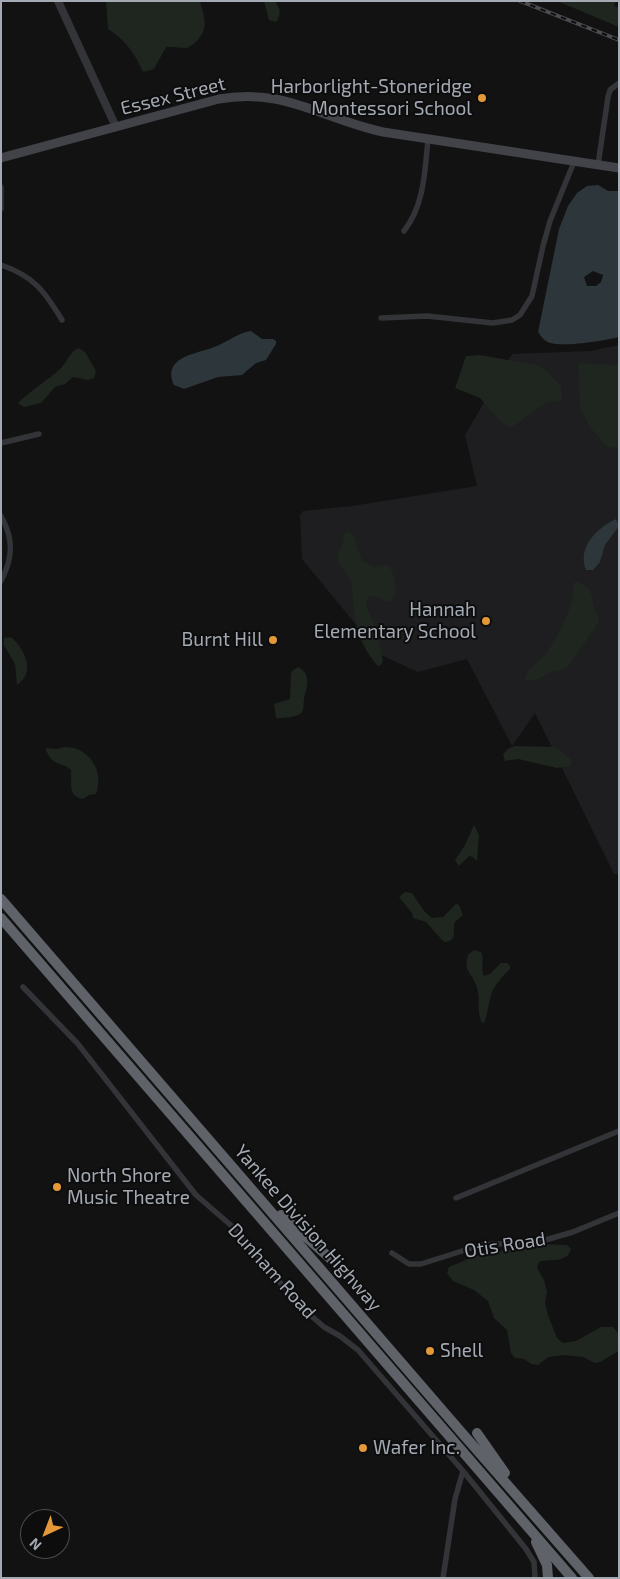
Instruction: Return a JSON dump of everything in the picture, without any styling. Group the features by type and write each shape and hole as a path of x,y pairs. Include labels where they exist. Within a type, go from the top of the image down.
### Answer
{"highway":[{"name":"Yankee Division Highway","path":"1,899 589,1578"},
{"name":"Yankee Division Highway","path":"1,918 572,1578"},
{"path":"248,1186 340,1267"},
{"path":"477,1433 504,1473 575,1562"},
{"path":"529,1528 547,1565 548,1578"}],"main road":[{"name":"Essex Street","path":"1,158 219,99 253,96 270,97 298,104 360,128 619,168"}],"street":[{"path":"58,1 116,127"},
{"path":"598,165 608,97 610,90 619,83"},
{"path":"404,231 413,220 424,184 428,139"},
{"path":"381,318 428,316 493,323 512,320 520,315 532,296 550,222 574,162"},
{"path":"1,187 1,209"},
{"path":"1,265 21,273 47,294 62,320"},
{"path":"1,443 39,434"},
{"path":"1,516 10,538 9,563 1,581"},
{"name":"Dunham Road","path":"22,987 78,1044 196,1195 234,1228 300,1306 324,1327 340,1336 358,1350 463,1471 526,1549 534,1562 535,1578"},
{"path":"456,1198 619,1131"},
{"name":"Otis Road","path":"392,1252 409,1264 421,1264 482,1245 542,1241 573,1232 619,1213"},
{"path":"443,1578 454,1499 463,1471"}],"shaded area":[{"path":"106,1 200,1 205,22 203,32 196,42 186,48 166,47 154,69 144,72 128,47 108,29"},
{"path":"264,1 275,1 277,4 280,14 276,22 269,20"},
{"path":"557,1 616,1 614,6 619,8 619,27"},
{"path":"598,185 608,191 619,191 619,337 574,344 550,343 544,340 538,332 559,229 568,206 577,193 587,186","holes":["593,271 603,275 601,282 596,286 587,286 584,277"]},
{"path":"251,331 262,339 273,339 276,341 266,360 256,363 242,375 218,377 184,389 174,385 173,367 178,361"},
{"name":"Hannah Elementary School","path":"619,345 619,874 614,874 535,713 512,746 467,659 418,672 381,655 302,559 300,515 303,511 352,506 477,486 465,435 512,354 590,351"},
{"path":"79,348 85,352 96,371 94,378 88,380 73,377 65,384 55,387 41,403 24,407 18,403 61,368 71,354"},
{"path":"480,355 536,365 547,371 561,387 562,401 547,402 512,427 503,424 480,398 455,388 466,356"},
{"path":"578,363 619,365 619,448 607,447 590,427 580,407"},
{"path":"616,519 619,526 605,545 600,562 593,570 586,570 584,554 591,539 602,528"},
{"path":"349,532 354,537 362,561 374,567 389,566 394,577 395,591 391,600 386,602 372,596 369,597 366,603 376,626 383,661 378,666 363,644 355,620 351,582 338,560 338,553 344,538 343,534"},
{"path":"577,582 586,587 590,592 599,622 565,669 551,672 538,679 525,680 527,672 544,656 560,631 572,600 573,583"},
{"path":"11,637 21,648 27,668 23,680 17,685 15,664 4,645 4,638"},
{"path":"298,667 307,677 303,711 294,716 276,718 274,704 290,699 291,674"},
{"path":"514,746 554,747 571,759 571,766 557,768 518,759 505,761 503,754"},
{"path":"64,747 80,751 92,761 98,776 96,794 89,795 83,799 78,798 71,788 71,770 54,761 45,748 57,749"},
{"path":"474,825 479,835 477,861 469,856 459,866 455,860 465,845"},
{"path":"405,892 412,893 424,911 432,918 443,917 456,904 459,905 463,915 455,922 454,935 450,941 443,941 426,922 413,918 412,913 399,897"},
{"path":"474,950 481,952 484,976 490,974 501,963 507,963 510,966 510,969 497,983 492,992 484,1023 482,1023 479,1014 477,988 467,966 468,955"},
{"path":"538,1244 567,1245 571,1249 566,1257 539,1262 537,1268 544,1280 547,1292 545,1303 557,1338 563,1343 576,1341 601,1327 613,1327 619,1334 619,1350 617,1352 595,1363 583,1357 563,1355 548,1357 538,1365 531,1364 524,1359 515,1358 511,1353 507,1330 494,1318 488,1301 474,1290 453,1281 447,1273 449,1267 472,1256 492,1254 503,1250"}],"railway":[{"path":"520,1 619,40"}],"place":[{"name":"Harborlight-Stoneridge Montessori School","path":"482,98"},
{"name":"Hannah Elementary School","path":"486,621"},
{"name":"Burnt Hill","path":"273,640"},
{"name":"North Shore Music Theatre","path":"57,1187"},
{"name":"Shell","path":"430,1351"},
{"name":"Wafer Inc.","path":"363,1448"}]}
